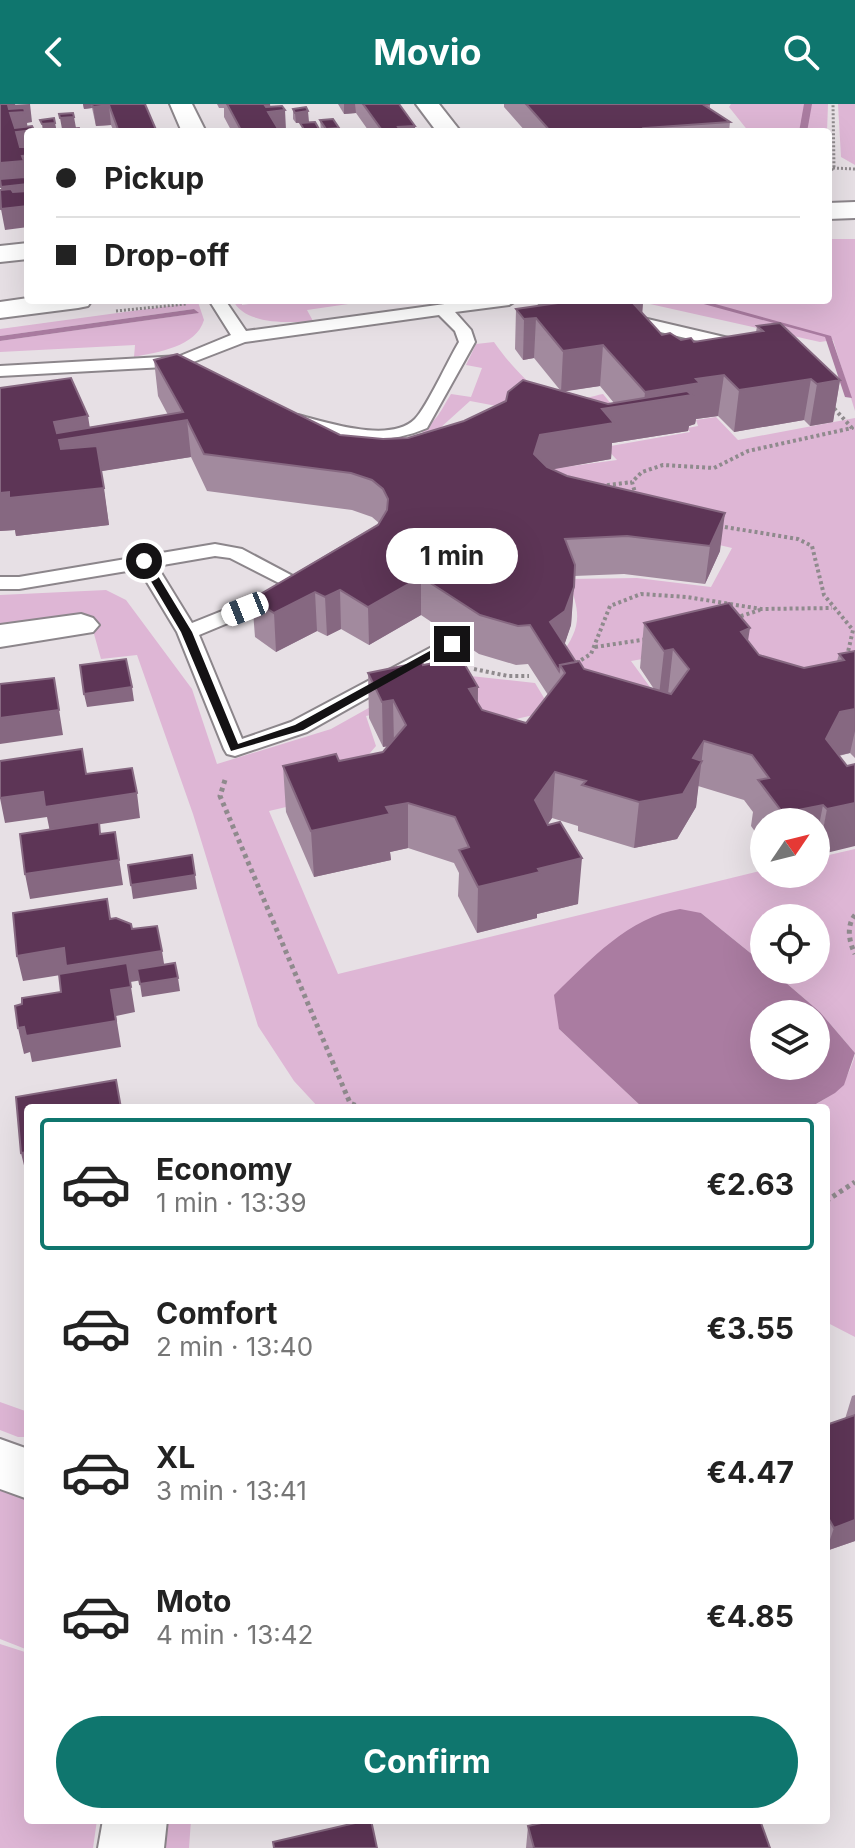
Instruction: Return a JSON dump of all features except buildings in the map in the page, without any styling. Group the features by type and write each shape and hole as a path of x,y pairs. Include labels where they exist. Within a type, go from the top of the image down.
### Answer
{"street":[{"path":"181,104 192,128"},
{"path":"427,104 446,128"},
{"path":"832,211 855,210"},
{"path":"0,254 24,251"},
{"path":"0,310 47,304"},
{"path":"0,636 81,625"},
{"path":"0,1464 24,1473"},
{"path":"131,1848 134,1824"}],"lane":[{"path":"220,304 241,337"},
{"path":"0,371 188,366 241,337 483,304"},
{"path":"562,304 782,356"},
{"path":"285,416 342,434 368,437 421,424 467,342 463,330 444,310"},
{"path":"0,583 215,550 235,553 296,583 274,597 187,632"},
{"path":"144,561 187,632 235,749 299,727 452,644"}],"path":[{"path":"833,104 834,168 855,169"},
{"path":"589,487 632,482 642,472 663,465 714,468 748,451 852,428 782,356"},
{"path":"632,482 637,499"},
{"path":"719,525 798,539 812,546 824,595 853,630 848,652 855,661"},
{"path":"572,666 591,654 610,606 641,594 687,597 761,609 832,608"},
{"path":"723,622 761,609"},
{"path":"594,647 654,639"},
{"path":"235,749 220,796 352,1104"},
{"path":"855,915 850,921 850,943 855,954"},
{"path":"830,1198 855,1182"}],"shaded area":[{"path":"731,104 828,104 827,128 746,128 729,107"},
{"path":"838,104 855,104 855,165 841,157"},
{"path":"832,239 855,239 855,411 833,340 820,342 650,304 832,304"},
{"path":"183,304 199,304 204,320 200,329 185,342 134,357 135,345 0,352 0,341 198,313 194,309 0,336 0,329"},
{"path":"236,304 348,304 307,310 313,321 292,322 268,321"},
{"path":"704,304 715,304 831,336 852,398 845,397 825,337"},
{"path":"194,309 199,313 0,341 0,336"},
{"path":"494,342 515,369 544,394 570,401 603,394 634,432 470,401 439,429 435,440 419,430 434,420 451,394 471,397 482,368 466,365 476,344"},
{"path":"716,417 738,440 855,418 855,688 724,645 631,661 658,698 676,711 559,658 572,637 577,620 568,579 637,578 711,587 732,548 555,506 540,473 617,460 605,447 690,432 687,428 698,426 696,420"},
{"path":"106,590 126,600 192,689 217,764 331,729 433,672 535,683 552,711 484,726 423,704 366,716 376,746 333,796 269,811 338,974 750,873 750,888 830,888 830,855 855,849 855,1053 830,1024 830,1000 806,1000 787,984 830,984 830,904 750,904 750,953 701,913 559,1029 639,1104 315,1104 294,1081 258,1026 193,814 137,655 101,659 89,616 0,625 0,595"},
{"path":"680,909 701,913 750,953 750,984 787,984 806,1000 750,1000 750,1080 830,1080 830,1024 855,1053 844,1085 816,1104 639,1104 559,1029 554,995 627,930"},
{"path":"855,1055 855,1337 830,1324 830,1104 816,1104 839,1088 848,1075"},
{"path":"0,1402 24,1411 24,1437 0,1430"},
{"path":"0,1481 24,1498 24,1648 0,1639"},
{"path":"0,1644 24,1652 24,1824 96,1824 93,1848 0,1848"},
{"path":"158,1824 191,1824 189,1848 155,1848"}],"waterway":[{"path":"804,128 808,104"}],"route":[{"path":"144,561 187,632 235,749 299,727 452,644"}]}
